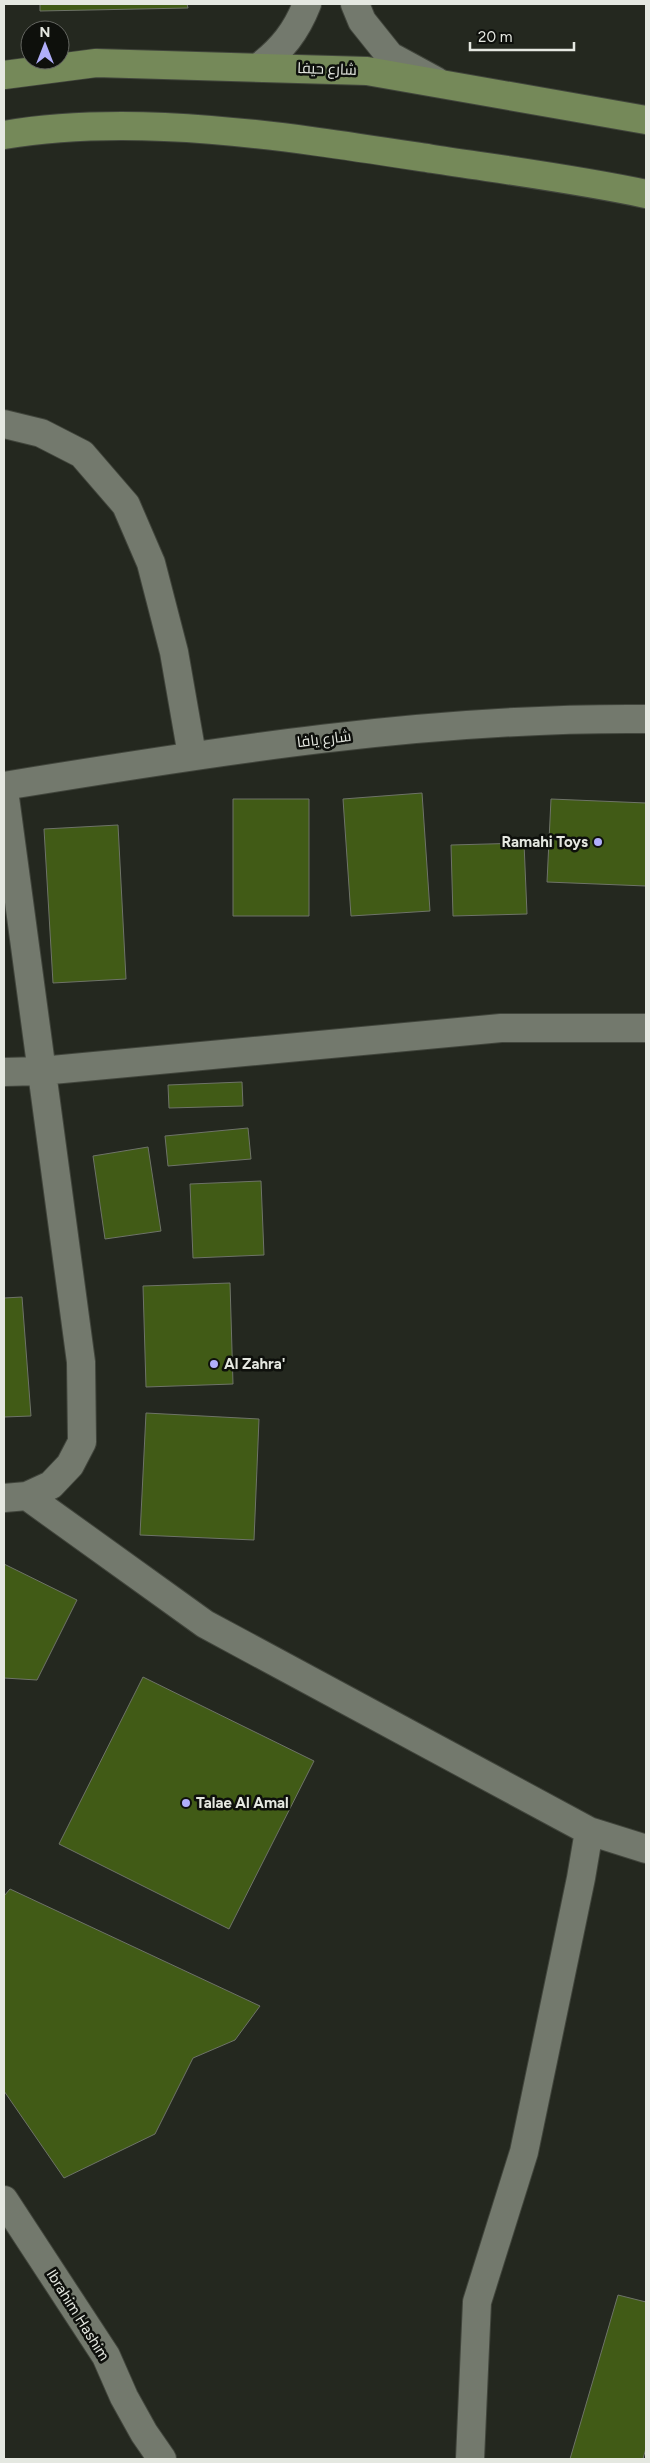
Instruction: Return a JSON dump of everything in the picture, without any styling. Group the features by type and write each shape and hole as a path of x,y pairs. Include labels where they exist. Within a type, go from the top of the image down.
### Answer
{"main road":[{"name":"شارع حيفا","path":"4,76 96,62 367,71 646,120"},
{"path":"4,135 83,127 166,126 340,144 646,194"}],"street":[{"path":"258,67 280,50 300,22 307,4"},
{"path":"355,4 362,21 390,56 444,86"},
{"path":"4,424 40,433 82,454 126,505 151,564 174,652 192,755"},
{"name":"شارع يافا","path":"4,786 192,755 412,728 584,718 646,719"},
{"path":"4,790 40,1071 81,1362 82,1442 70,1465 51,1485 15,1497"},
{"path":"4,1072 40,1071 501,1028 646,1028"},
{"path":"15,1497 205,1624 589,1831 646,1849"},
{"path":"470,2459 477,2302 524,2152 589,1831"},
{"name":"Ibrahim Hashim","path":"4,2200 106,2356 124,2397 144,2433 162,2459"}],"building":[{"path":"40,4 187,4 188,8 40,11"},
{"path":"422,793 430,911 351,916 343,799"},
{"path":"233,799 309,799 309,916 233,916"},
{"name":"Ramahi Toys","path":"551,799 646,803 646,886 547,882"},
{"path":"118,825 126,979 53,983 44,829"},
{"path":"524,843 527,914 453,916 451,845"},
{"path":"242,1082 243,1106 169,1108 168,1085"},
{"path":"248,1128 251,1159 168,1166 165,1136"},
{"path":"148,1147 161,1231 105,1239 93,1156"},
{"path":"261,1181 264,1255 193,1258 190,1184"},
{"path":"230,1283 233,1384 146,1387 143,1286"},
{"path":"22,1297 31,1416 4,1417 4,1298"},
{"path":"146,1413 259,1419 254,1540 140,1535"},
{"path":"4,1564 77,1600 37,1680 4,1678"},
{"name":"Talae Al Amal","path":"143,1677 314,1761 229,1929 59,1844"},
{"path":"10,1889 260,2006 235,2040 193,2058 155,2134 64,2178 4,2091 4,1896"},
{"path":"618,2295 646,2302 646,2448 643,2459 570,2459"}],"place":[{"name":"Ramahi Toys","path":"598,842"},
{"name":"Al Zahra'","path":"214,1364"},
{"name":"Talae Al Amal","path":"186,1803"}]}
